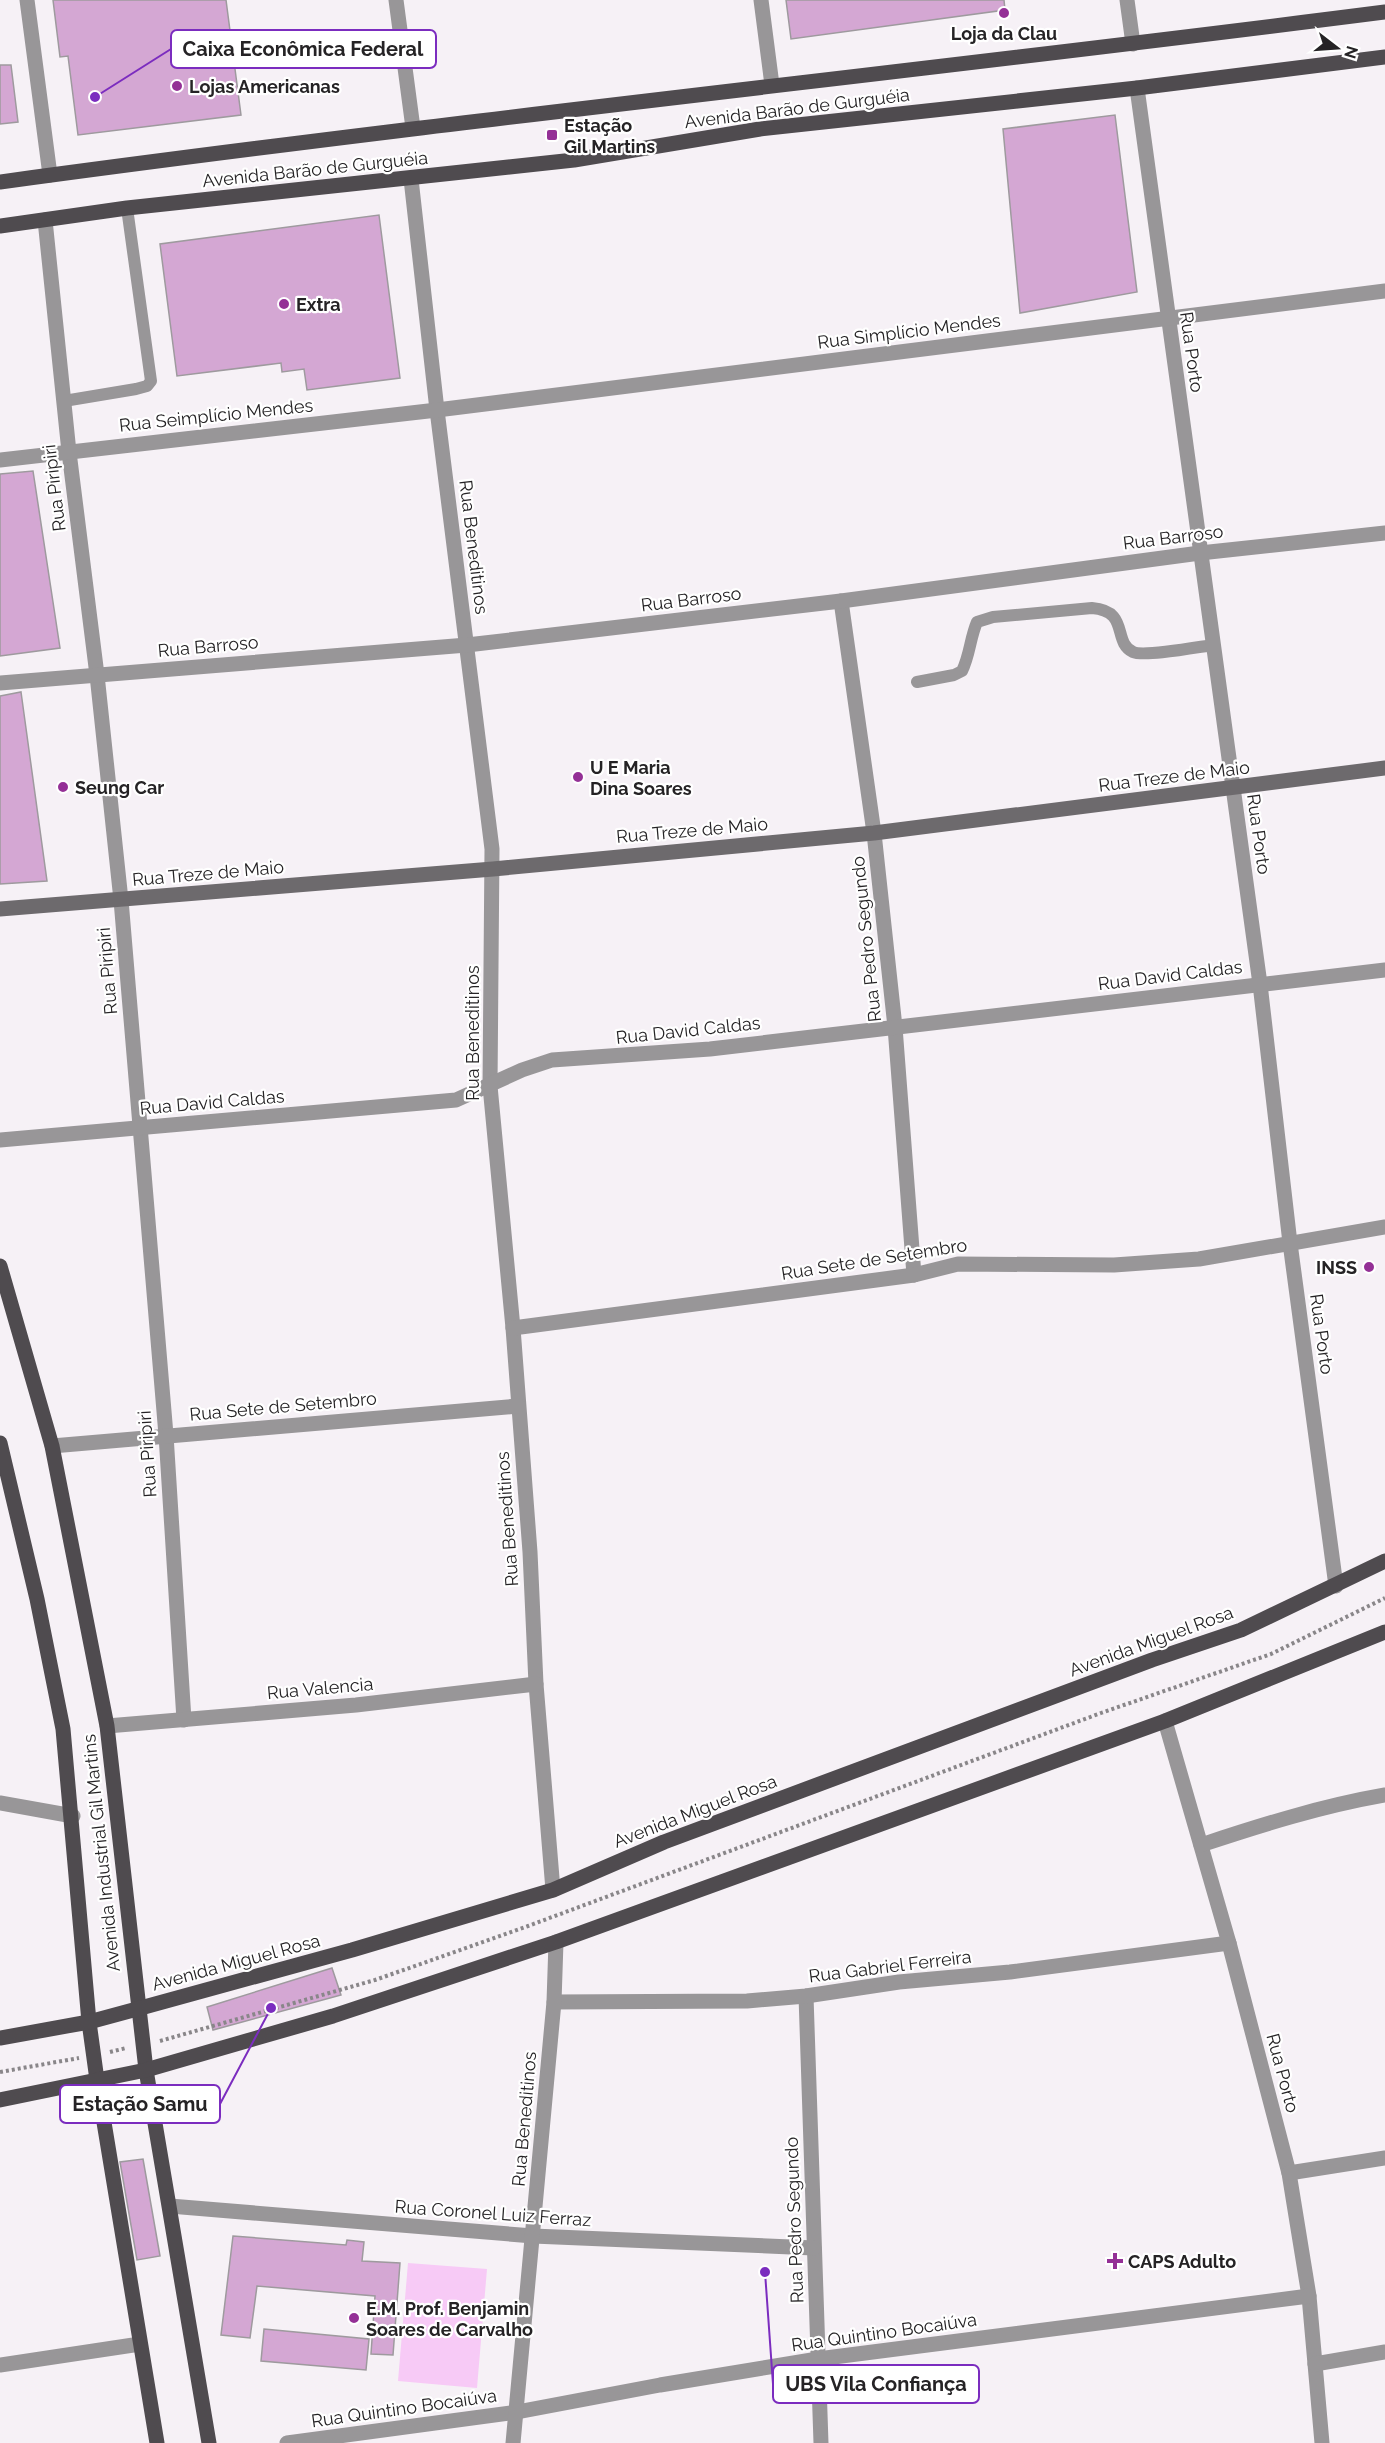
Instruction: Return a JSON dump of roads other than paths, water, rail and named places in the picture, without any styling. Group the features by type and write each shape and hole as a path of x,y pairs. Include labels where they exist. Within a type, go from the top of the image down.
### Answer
{"main road":[{"name":"Avenida Barão de Gurguéia","path":"0,182 413,128 1133,44 1385,12"},
{"name":"Avenida Barão de Gurguéia","path":"0,226 127,208 574,160 760,129 1137,88 1385,57"},
{"name":"Avenida Industrial Gil Martins","path":"0,1266 52,1446 107,1726 146,2070 209,2443"},
{"name":"Avenida Industrial Gil Martins","path":"0,1443 37,1599 63,1729 73,1816 89,2022 157,2443"},
{"name":"Avenida Miguel Rosa","path":"0,2038 89,2022 138,2009 352,1950 553,1890 675,1838 1141,1664 1241,1630 1385,1561"},
{"path":"0,2100 146,2070 333,2016 556,1942 1165,1721 1385,1632"}],"street":[{"path":"27,0 50,176"},
{"path":"396,0 413,128"},
{"path":"761,0 772,85"},
{"path":"1127,0 1133,44"},
{"name":"Rua Porto","path":"1137,88 1260,984 1290,1243 1336,1586"},
{"name":"Rua Beneditinos","path":"411,178 493,869 490,1086 513,1329 530,1552 536,1684 553,1890"},
{"name":"Rua Piripiri","path":"45,220 69,452 97,675 121,900 166,1435 184,1720"},
{"name":"Rua Simplício Mendes","path":"437,410 1385,291"},
{"name":"Rua Seimplício Mendes","path":"0,460 437,410"},
{"name":"Rua Barroso","path":"0,683 467,645 842,601 1200,553 1385,533"},
{"name":"Rua Pedro Segundo","path":"842,601 874,833 895,1027 914,1275"},
{"name":"Rua Treze de Maio","path":"0,909 493,869 874,833 1385,768"},
{"name":"Rua David Caldas","path":"0,1140 456,1100 522,1070 552,1060 710,1049 1385,970"},
{"name":"Rua Sete de Setembro","path":"513,1329 914,1275 958,1264 1114,1265 1199,1259 1385,1227"},
{"name":"Rua Sete de Setembro","path":"52,1446 518,1406"},
{"name":"Rua Valencia","path":"107,1726 356,1704 536,1684"},
{"name":"Rua Porto","path":"1165,1721 1229,1943 1289,2173 1309,2296 1322,2443"},
{"path":"1201,1845 1325,1808 1385,1795"},
{"path":"0,1803 73,1816"},
{"name":"Rua Beneditinos","path":"513,2443 554,2002 556,1942"},
{"name":"Rua Gabriel Ferreira","path":"554,2002 747,2001 807,1996 899,1982 1010,1972 1229,1943"},
{"name":"Rua Pedro Segundo","path":"807,1996 821,2443"},
{"path":"1289,2173 1385,2158"},
{"name":"Rua Coronel Luiz Ferraz","path":"170,2206 533,2236 814,2248"},
{"name":"Rua Quintino Bocaiúva","path":"287,2443 517,2412 818,2359 1309,2296"},
{"path":"0,2365 140,2344"},
{"path":"1315,2364 1385,2352"}],"lane":[{"path":"64,401 136,389 147,386 151,381 127,208"},
{"path":"917,682 962,672 967,661 970,638 977,622 993,617 1092,608 1105,609 1117,620 1125,644 1132,652 1144,654 1213,645"}],"place":[{"name":"Loja da Clau","path":"1004,13"},
{"name":"Lojas Americanas","path":"177,86"},
{"name":"Caixa Econômica Federal","path":"95,97"},
{"name":"Estação Gil Martins","path":"552,135"},
{"name":"Extra","path":"284,304"},
{"name":"U E Maria Dina Soares","path":"578,777"},
{"name":"Seung Car","path":"63,787"},
{"name":"INSS","path":"1369,1267"},
{"name":"Estação Samu","path":"271,2008"},
{"name":"CAPS Adulto","path":"1115,2261"},
{"name":"UBS Vila Confiança","path":"765,2272"},
{"name":"E.M. Prof. Benjamin Soares de Carvalho","path":"354,2318"}]}
